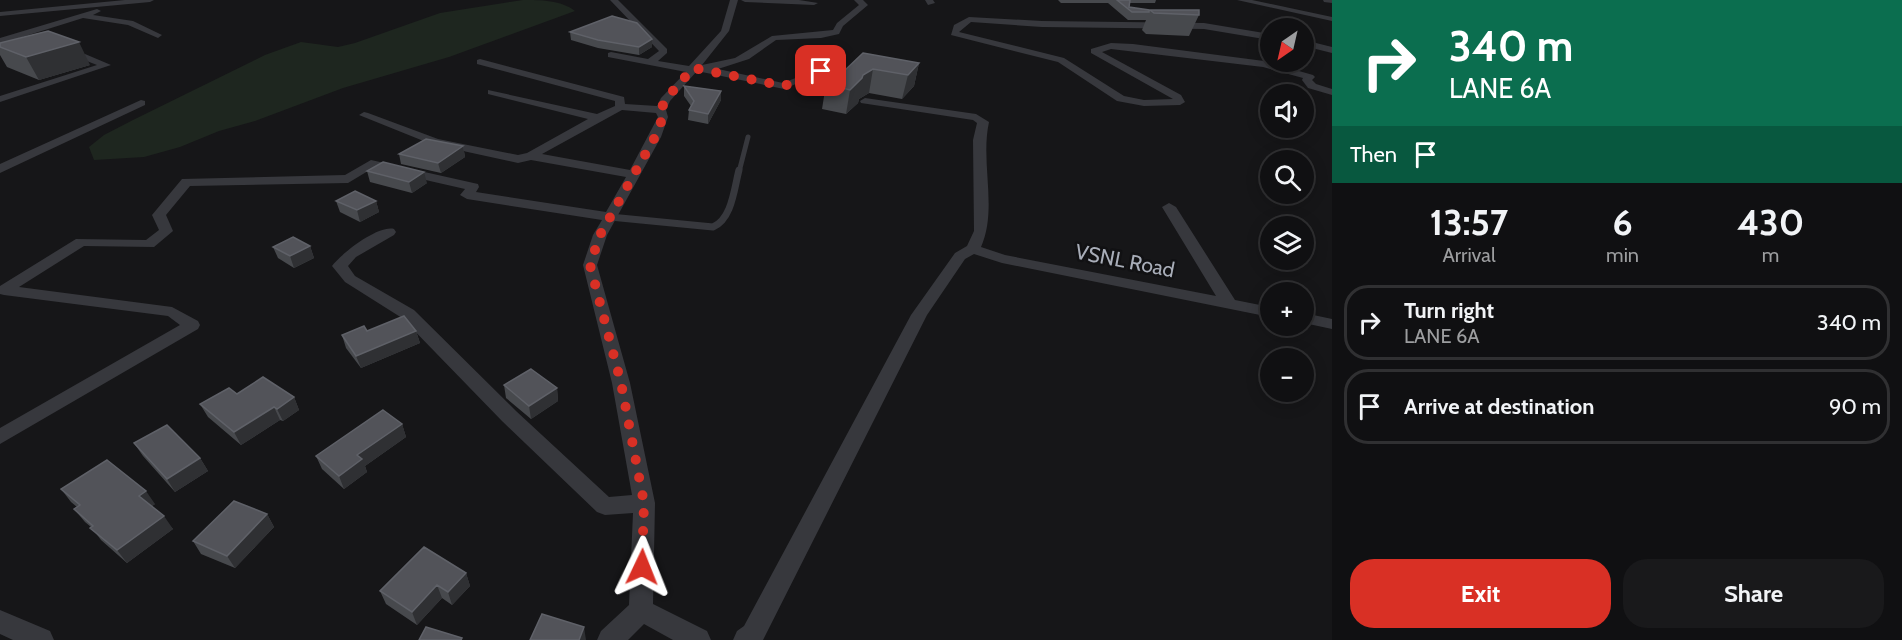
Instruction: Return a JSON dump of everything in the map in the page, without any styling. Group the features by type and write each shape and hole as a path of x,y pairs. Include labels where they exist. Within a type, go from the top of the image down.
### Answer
{"street":[{"path":"0,14 150,0"},
{"path":"614,0 664,51 649,63"},
{"path":"610,640 641,610 644,503 621,383 590,265 600,235 655,137 663,117 661,110 665,100 698,69 725,31 734,0"},
{"path":"745,0 814,3"},
{"path":"698,69 751,54 775,38 836,32 842,22 864,5 858,0"},
{"path":"1241,0 1332,19"},
{"path":"1282,0 1332,10"},
{"path":"1327,0 1332,1"},
{"path":"0,41 84,16 120,2"},
{"path":"84,16 130,23 158,35"},
{"path":"1260,35 1204,26 1042,24 969,20 957,27 954,33 1061,60 1121,99 1144,103 1180,102 1177,97 1094,51 1111,46 1133,47 1260,63"},
{"path":"1314,46 1332,50"},
{"path":"611,55 784,86 821,71"},
{"path":"0,99 106,65 82,56"},
{"path":"480,62 620,99 620,107"},
{"path":"1295,72 1310,76 1307,80 1312,86 1332,92"},
{"path":"492,92 598,118"},
{"path":"746,640 753,634 919,315 960,256 973,249 981,231 979,140 983,122 976,117 866,101"},
{"path":"0,169 141,103"},
{"path":"363,115 435,142 518,159 531,156 620,107 661,110"},
{"path":"531,156 635,175"},
{"path":"0,437 192,326 172,312 4,290 81,242 149,244 166,231 159,215 186,182 348,179 371,164 473,188 467,195 610,217"},
{"path":"1169,207 1229,304"},
{"path":"389,232 351,254 340,266 350,279 408,314 509,416 605,506 644,503"},
{"name":"VSNL Road","path":"973,249 1013,261 1260,310"},
{"path":"1314,320 1332,324"},
{"path":"641,610 698,640"},
{"path":"0,622 40,640"}],"lane":[{"path":"610,217 713,227 722,223 728,211 748,137"}],"shaded area":[{"path":"523,0 557,3 575,11 449,57 343,88 180,147 144,157 94,160 89,147 104,135 133,120 265,55 301,42 338,47 440,13"}],"building":[{"path":"1117,0 1130,0 1129,7 1149,10 1149,12 1132,12"},
{"path":"1150,10 1199,10 1199,15 1154,13"},
{"path":"612,16 637,23 652,39 639,47 598,40 570,32"},
{"path":"48,31 79,42 26,57 0,47 0,43"},
{"path":"863,53 919,63 908,75 873,69 863,75 850,90 826,84 842,73"},
{"path":"684,86 721,91 708,114 689,110 694,101"},
{"path":"426,139 463,146 438,163 399,154"},
{"path":"383,162 424,172 409,182 367,171"},
{"path":"355,191 376,201 357,210 336,201"},
{"path":"293,237 310,246 290,256 273,247"},
{"path":"404,316 416,331 356,356 342,335 364,326 367,331"},
{"path":"531,369 557,388 529,406 504,385"},
{"path":"263,377 294,397 234,432 200,404 229,388 237,394"},
{"path":"383,410 402,424 357,455 362,459 339,476 316,456"},
{"path":"167,425 200,458 167,479 134,443"},
{"path":"107,460 146,491 139,496 164,516 117,550 90,528 93,526 74,509 80,505 61,489"},
{"path":"234,501 267,514 227,556 193,541"},
{"path":"424,547 466,573 448,592 437,585 412,612 380,591"},
{"path":"542,614 584,627 579,640 530,640"},
{"path":"426,627 462,638 461,640 419,640"}],"route":[{"path":"642,567 644,503 621,383 590,265 600,235 655,137 663,117 661,110 665,100 678,88 693,68 708,69 784,86 821,71"}]}
